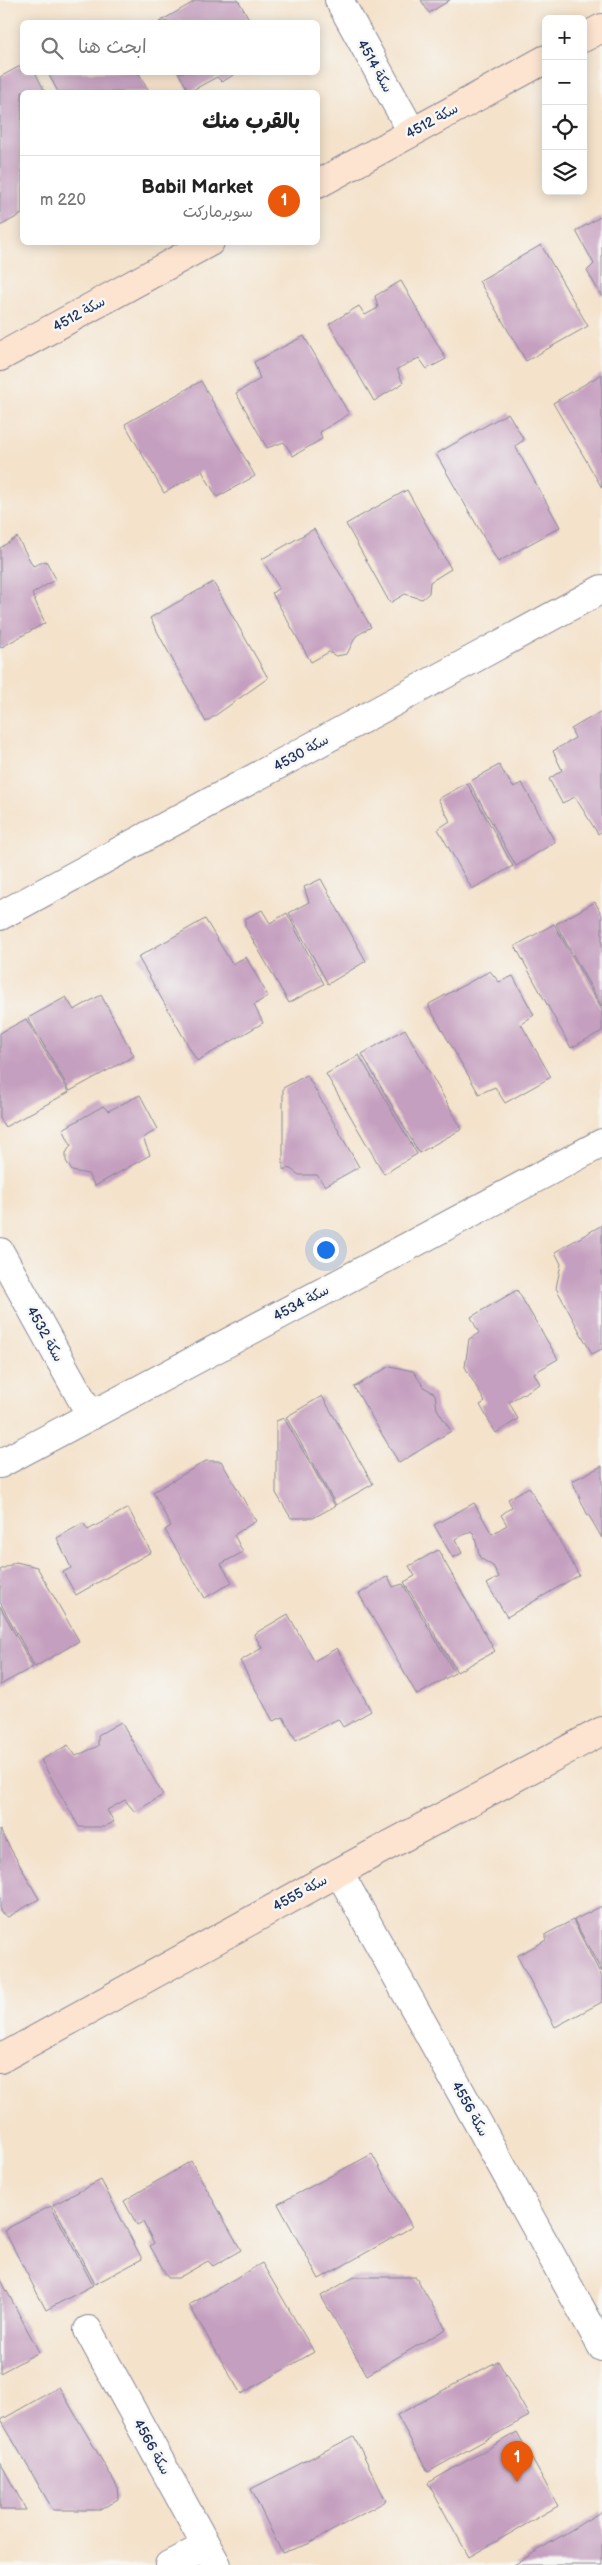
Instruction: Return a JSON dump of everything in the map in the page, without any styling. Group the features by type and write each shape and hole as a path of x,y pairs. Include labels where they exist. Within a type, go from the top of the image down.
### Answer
{"street":[{"name":"سكة 4514","path":"339,0 412,132"},
{"path":"587,36 602,28"},
{"name":"سكة 4512","path":"320,183 544,60"},
{"name":"سكة 4512","path":"0,358 205,245"},
{"name":"سكة 4530","path":"0,916 602,589"},
{"name":"سكة 4534","path":"0,1464 602,1143"},
{"name":"سكة 4532","path":"0,1252 91,1416"},
{"name":"سكة 4555","path":"0,2059 339,1872 602,1731"},
{"name":"سكة 4556","path":"339,1872 600,2341"},
{"name":"سكة 4566","path":"88,2330 211,2555"},
{"path":"169,2565 211,2555"}],"building":[{"path":"197,0 238,0 250,20 162,20"},
{"path":"421,0 450,0 429,13"},
{"path":"20,66 20,75 36,75 44,90 20,90 20,215 0,226 0,77"},
{"path":"49,75 140,75 148,90 57,90"},
{"path":"180,75 233,75 222,82 217,77 193,90 188,90"},
{"path":"602,216 602,297 587,271 594,264 576,231"},
{"path":"541,245 588,326 526,361 479,281"},
{"path":"401,281 446,359 427,369 419,358 397,369 403,383 374,401 329,324 359,306 365,315 378,308 375,296"},
{"path":"304,336 349,414 320,432 322,439 293,456 284,442 267,448 236,393 260,379 254,362"},
{"path":"602,374 602,488 553,403"},
{"path":"201,381 255,476 217,497 202,471 164,493 125,424"},
{"path":"508,413 524,440 515,446 560,527 498,562 436,454"},
{"path":"407,490 451,569 430,582 429,593 422,599 405,594 390,603 346,524"},
{"path":"314,529 371,627 356,636 347,654 336,656 329,652 311,662 272,593 279,588 262,559"},
{"path":"17,537 33,566 46,561 56,579 32,594 45,623 0,648 0,548"},
{"path":"213,582 268,678 206,722 150,618"},
{"path":"602,711 602,831 598,834 575,797 562,803 549,779 562,770 553,751 575,738 571,729"},
{"path":"499,765 513,787 522,783 555,842 516,866 469,782"},
{"path":"467,783 513,866 472,889 438,829 450,821 438,799"},
{"path":"321,879 366,961 328,984 289,913 309,902 304,887"},
{"path":"595,902 602,915 602,1007 556,924"},
{"path":"262,910 270,923 287,913 324,984 289,1003 245,926 245,919"},
{"path":"205,919 232,964 246,957 268,996 254,1005 263,1023 197,1061 138,957"},
{"path":"554,924 602,1010 602,1031 571,1048 515,946"},
{"path":"490,971 499,982 513,976 534,1015 521,1024 551,1077 505,1103 495,1087 479,1094 429,1007 429,1004"},
{"path":"101,995 134,1056 70,1091 28,1018 66,997 74,1010"},
{"path":"26,1019 69,1092 5,1127 0,1118 0,1033"},
{"path":"405,1029 462,1129 419,1153 362,1054"},
{"path":"359,1055 417,1154 384,1174 326,1074"},
{"path":"307,1075 359,1167 325,1186 317,1175 299,1175 289,1168 283,1170 283,1088"},
{"path":"140,1095 158,1129 143,1138 150,1155 95,1186 88,1174 72,1171 66,1161 66,1153 71,1145 63,1129 103,1106 108,1111"},
{"path":"602,1225 602,1349 592,1354 556,1288 561,1264 555,1252"},
{"path":"517,1290 558,1359 534,1373 540,1384 509,1402 518,1419 496,1433 480,1405 485,1402 465,1367 469,1339 479,1333 471,1317"},
{"path":"390,1366 413,1371 424,1387 435,1394 437,1409 451,1431 399,1463 354,1387"},
{"path":"322,1396 373,1484 336,1505 286,1417"},
{"path":"284,1418 335,1506 313,1518 291,1518 276,1493 276,1421"},
{"path":"206,1461 221,1461 256,1521 234,1535 243,1552 221,1564 232,1582 205,1598 165,1530 171,1526 153,1492"},
{"path":"602,1466 602,1538 588,1514 588,1516 572,1481"},
{"path":"529,1487 579,1575 507,1617 487,1584 499,1577 493,1566 480,1558 474,1534 471,1531 455,1539 462,1553 453,1558 434,1525 474,1503 492,1534 507,1525 501,1515 512,1507 508,1499"},
{"path":"128,1508 151,1552 76,1595 63,1572 71,1568 57,1538 83,1523 88,1530"},
{"path":"438,1550 495,1651 457,1672 404,1582 415,1576 409,1566"},
{"path":"16,1562 37,1567 79,1641 35,1667 0,1602 0,1570"},
{"path":"388,1576 393,1587 403,1584 455,1673 417,1695 359,1594"},
{"path":"0,1606 33,1667 0,1685"},
{"path":"288,1614 314,1661 337,1648 371,1711 343,1727 338,1719 296,1740 283,1717 273,1721 240,1661 262,1648 254,1634"},
{"path":"121,1722 163,1795 135,1812 125,1800 107,1810 114,1822 104,1827 79,1827 41,1760 68,1745 76,1756 98,1746 98,1735"},
{"path":"0,1830 39,1899 8,1917 0,1912"},
{"path":"602,1906 602,1972 574,1920"},
{"path":"573,1920 602,1977 602,2002 555,2027 517,1956 546,1940 546,1934"},
{"path":"372,2154 412,2227 319,2279 278,2204"},
{"path":"191,2161 241,2250 213,2266 208,2261 178,2278 168,2278 150,2246 154,2243 143,2222 137,2225 124,2201"},
{"path":"101,2180 142,2259 95,2284 53,2205"},
{"path":"51,2206 93,2285 46,2310 4,2230"},
{"path":"262,2263 314,2352 241,2394 189,2305"},
{"path":"354,2277 416,2277 446,2329 367,2375 321,2296"},
{"path":"0,2278 39,2352 0,2373"},
{"path":"498,2361 529,2416 428,2472 397,2415"},
{"path":"59,2387 117,2486 118,2499 100,2510 53,2510 1,2420"},
{"path":"517,2432 558,2506 469,2557 428,2483"},
{"path":"354,2436 386,2501 308,2544 282,2553 251,2489"},
{"path":"0,2462 26,2510 0,2510"},
{"path":"602,2511 602,2565 514,2565"}],"place":[{"name":"Babil Market","path":"517,2482"}]}
